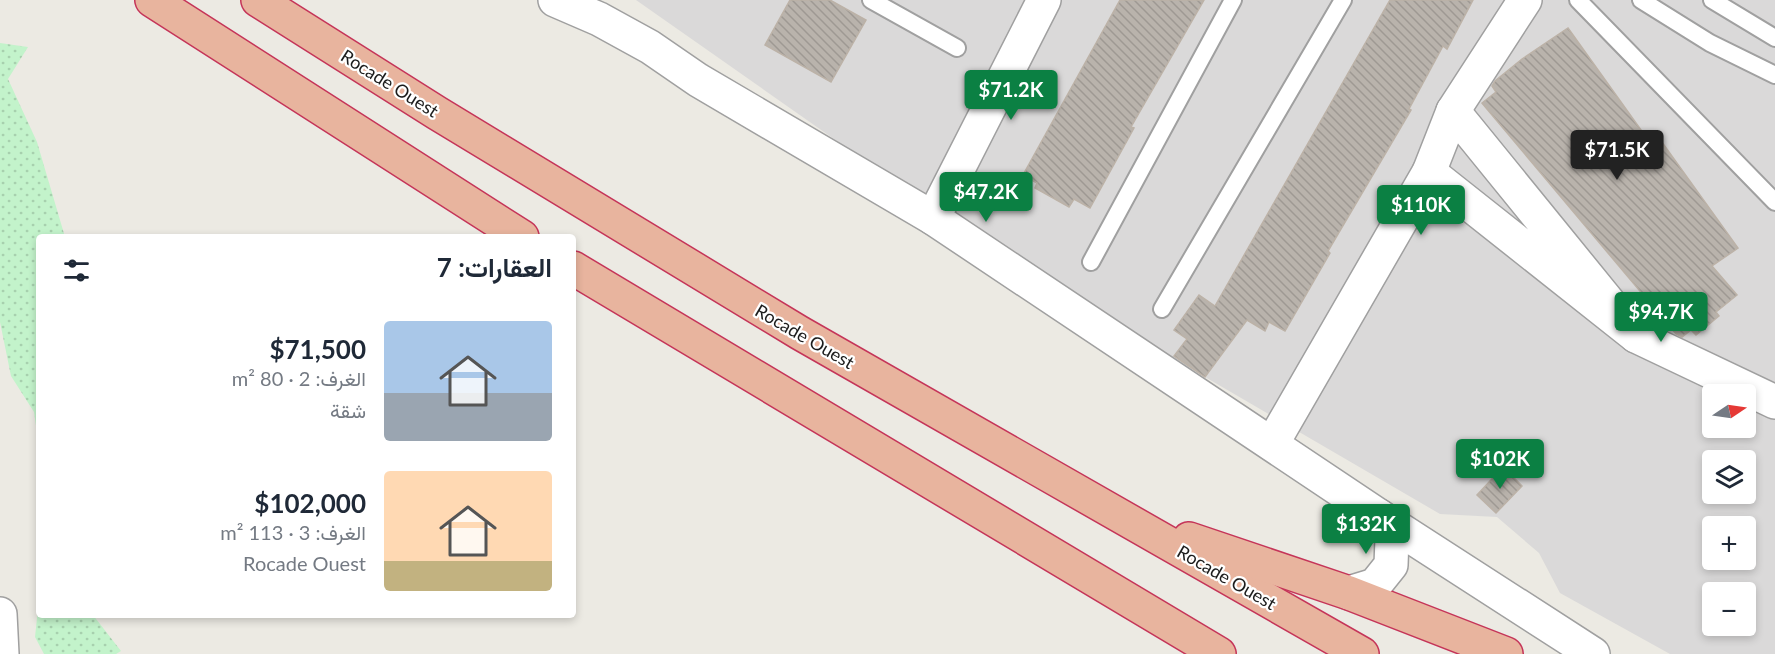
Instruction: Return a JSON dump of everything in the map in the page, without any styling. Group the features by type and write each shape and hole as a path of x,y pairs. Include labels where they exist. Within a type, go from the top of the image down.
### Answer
{"highway":[{"path":"152,0 517,234"},
{"name":"Rocade Ouest","path":"258,0 457,126 779,321 1362,654"},
{"path":"576,270 1219,654"},
{"path":"1080,493 1192,540 1349,593 1506,654"}],"street":[{"path":"555,0 599,19 650,47 698,80 933,218 1379,516 1593,654"},
{"path":"933,218 1044,0"},
{"path":"1272,444 1429,172 1453,111 1525,0"},
{"path":"1453,111 1636,336"},
{"path":"1429,172 1636,336 1775,402"},
{"path":"1349,593 1375,585 1390,565 1392,538 1379,516"},
{"path":"0,614 2,654"}],"lane":[{"path":"871,0 957,48"},
{"path":"1091,262 1233,0"},
{"path":"1162,309 1343,0"},
{"path":"1578,0 1775,202"},
{"path":"1641,0 1710,44 1775,75"},
{"path":"1712,0 1775,38"}],"shaded area":[{"path":"636,0 1775,0 1775,654 1670,654 1560,593 1539,553 1497,517 1440,514 1018,268"}],"green space":[{"path":"0,43 28,47 8,79 37,142 64,234 36,234 36,426 34,412 11,376 0,322"},
{"path":"37,618 95,618 121,651 116,654 44,654 35,637"}],"building":[{"path":"790,0 830,0 866,20 831,82 765,45"},
{"path":"1120,0 1204,0 1131,127 1134,128 1090,208 1074,199 1069,207 1035,188 1037,183 1023,175"},
{"path":"1390,0 1473,0 1447,49 1443,46 1409,109 1411,110 1328,251 1330,253 1285,331 1269,322 1265,331 1247,320 1205,377 1174,356 1187,339 1174,330 1199,295 1215,306"},
{"path":"1568,28 1646,137 1654,131 1738,248 1712,266 1737,295 1716,312 1719,316 1696,335 1691,330 1682,337 1676,334 1482,103 1496,92 1492,86 1495,81 1522,59"},
{"path":"1503,467 1522,486 1496,513 1477,495"}]}
